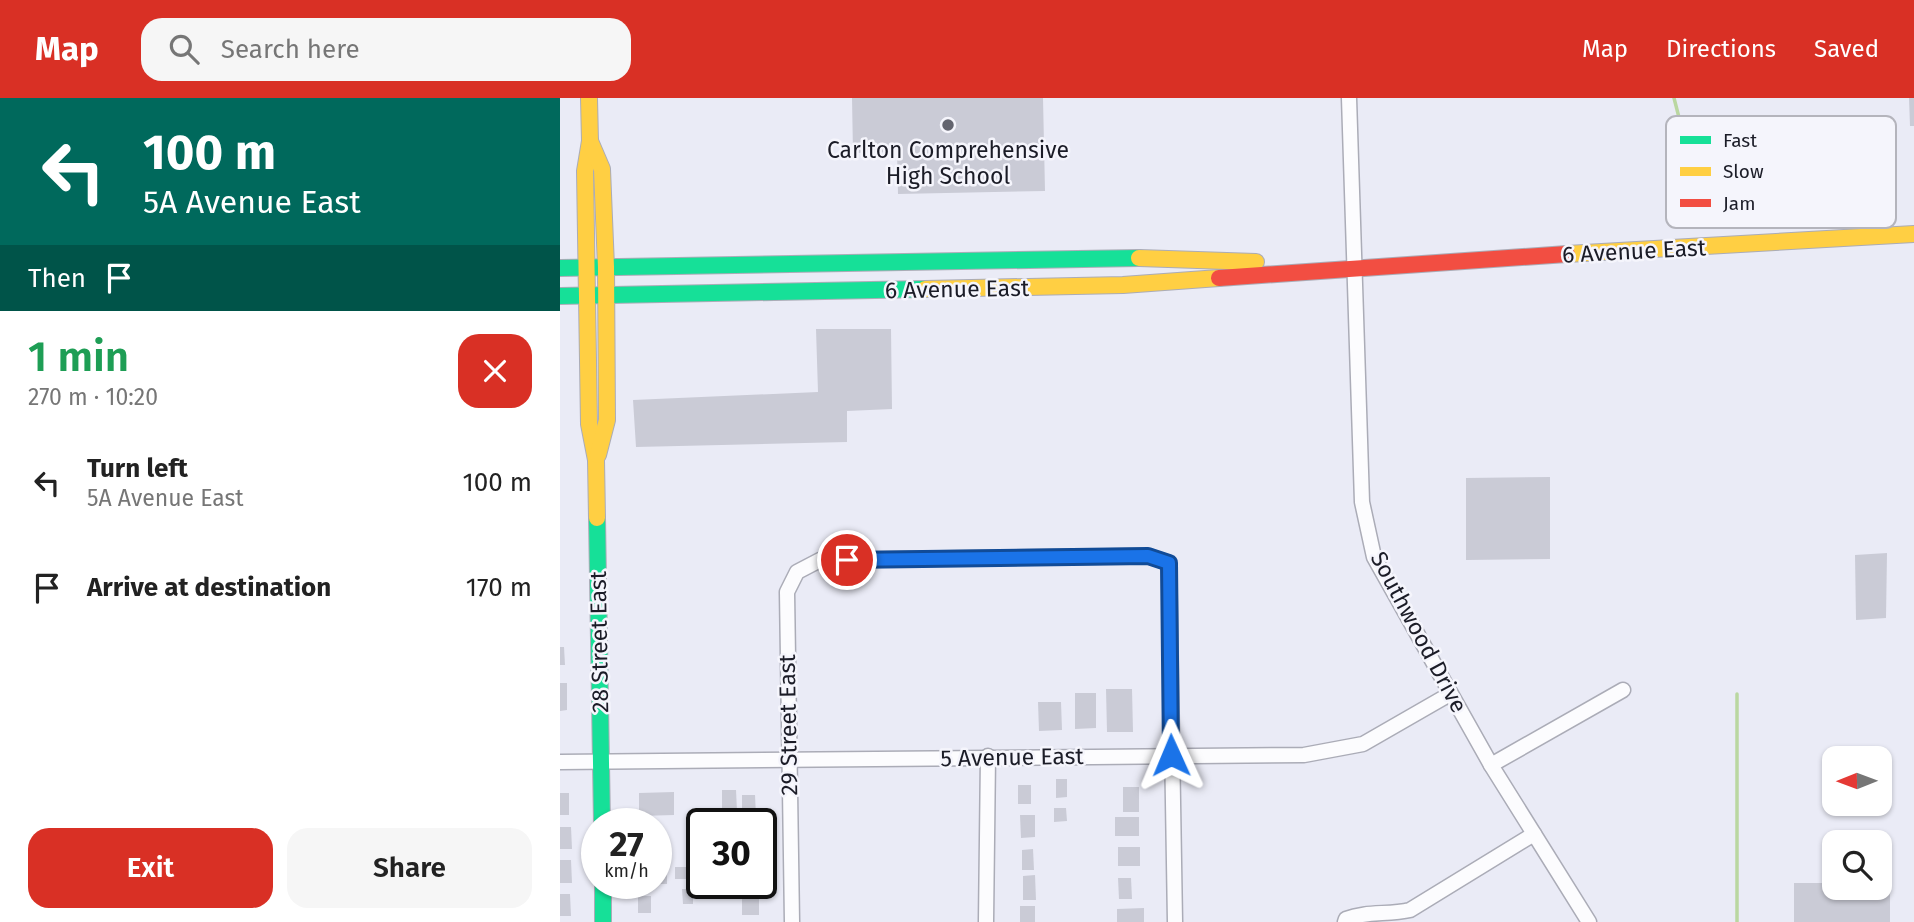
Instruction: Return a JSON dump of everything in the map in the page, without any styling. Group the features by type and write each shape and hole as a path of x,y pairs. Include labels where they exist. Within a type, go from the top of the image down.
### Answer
{"main road":[{"name":"28 Street East","path":"589,98 590,141 585,171 589,424 596,460 602,808"},
{"name":"28 Street East","path":"590,141 602,169 606,267 607,420 596,460"},
{"name":"6 Avenue East","path":"560,296 1123,285 1353,267 1914,234"},
{"name":"6 Avenue East","path":"560,268 1161,258 1353,267"},
{"path":"603,899 603,922"}],"street":[{"name":"Southwood Drive","path":"1349,98 1362,502 1374,557 1491,765 1589,922"},
{"name":"29 Street East","path":"792,922 787,592 797,572 820,560 1148,556 1169,563 1171,755"},
{"path":"1491,765 1623,690"},
{"name":"5 Avenue East","path":"560,762 1304,755 1363,744 1450,694"},
{"path":"1171,755 1175,922"},
{"path":"986,922 988,756"},
{"path":"1345,922 1358,914 1391,914 1410,910 1534,834"}],"building":[{"name":"Carlton Comprehensive High School","path":"852,98 1043,98 1045,191 898,194 897,152 853,153"},
{"path":"1909,98 1914,98 1914,126 1910,126"},
{"path":"816,329 891,329 892,409 847,411 847,442 636,447 633,400 818,392"},
{"path":"1550,477 1550,559 1466,560 1466,478"},
{"path":"1887,553 1886,618 1856,620 1855,555"},
{"path":"560,647 564,647 565,665 560,665"},
{"path":"560,683 567,683 567,710 560,711"},
{"path":"1106,689 1132,689 1133,732 1107,732"},
{"path":"1075,693 1096,693 1096,728 1075,729"},
{"path":"1038,702 1061,702 1062,730 1039,731"},
{"path":"1056,779 1067,779 1067,797 1056,798"},
{"path":"1018,785 1031,785 1031,804 1018,804"},
{"path":"1123,787 1139,787 1139,812 1123,812"},
{"path":"722,790 736,790 737,808 722,808"},
{"path":"674,792 674,815 672,808 639,808 639,793"},
{"path":"560,793 569,793 569,815 560,815"},
{"path":"742,795 755,795 756,808 742,808"},
{"path":"1054,808 1066,808 1067,821 1054,822"},
{"path":"1020,815 1035,815 1035,837 1021,838"},
{"path":"1115,817 1139,817 1139,836 1115,836"},
{"path":"560,827 571,827 572,849 560,849"},
{"path":"1118,847 1140,847 1140,866 1118,866"},
{"path":"1033,849 1034,870 1022,870 1022,850"},
{"path":"560,860 571,860 572,883 560,883"},
{"path":"675,867 686,867 686,879 675,879"},
{"path":"1035,875 1036,900 1023,900 1023,876"},
{"path":"1118,878 1131,878 1132,899 1119,899"},
{"path":"1794,883 1822,883 1822,900 1890,900 1890,922 1794,922"},
{"path":"682,889 686,889 686,899 693,899 693,904 683,904"},
{"path":"560,894 570,894 571,916 560,916"},
{"path":"638,899 651,899 651,913 638,913"},
{"path":"742,899 759,899 759,915 742,915"},
{"path":"1020,906 1035,906 1035,922 1020,922"},
{"path":"1144,908 1144,922 1117,922 1117,909"}],"waterway":[{"path":"1674,98 1679,116"},
{"path":"1737,694 1737,922"}],"traffic: fast":[{"path":"560,268 1139,258"},
{"path":"560,296 925,289"},
{"path":"597,518 602,808"},
{"path":"603,899 603,922"}],"traffic: slow":[{"path":"589,98 590,141 585,171 589,424 596,460 597,518"},
{"path":"590,141 602,169 606,267 607,420 598,455"},
{"path":"1567,254 1914,234"},
{"path":"1139,258 1256,262"},
{"path":"925,289 1123,285 1219,278"}],"traffic: jam":[{"path":"1219,278 1567,254"}],"place":[{"name":"Carlton Comprehensive High School","path":"948,125"}],"route":[{"path":"847,560 1148,556 1169,563 1171,755"}]}
